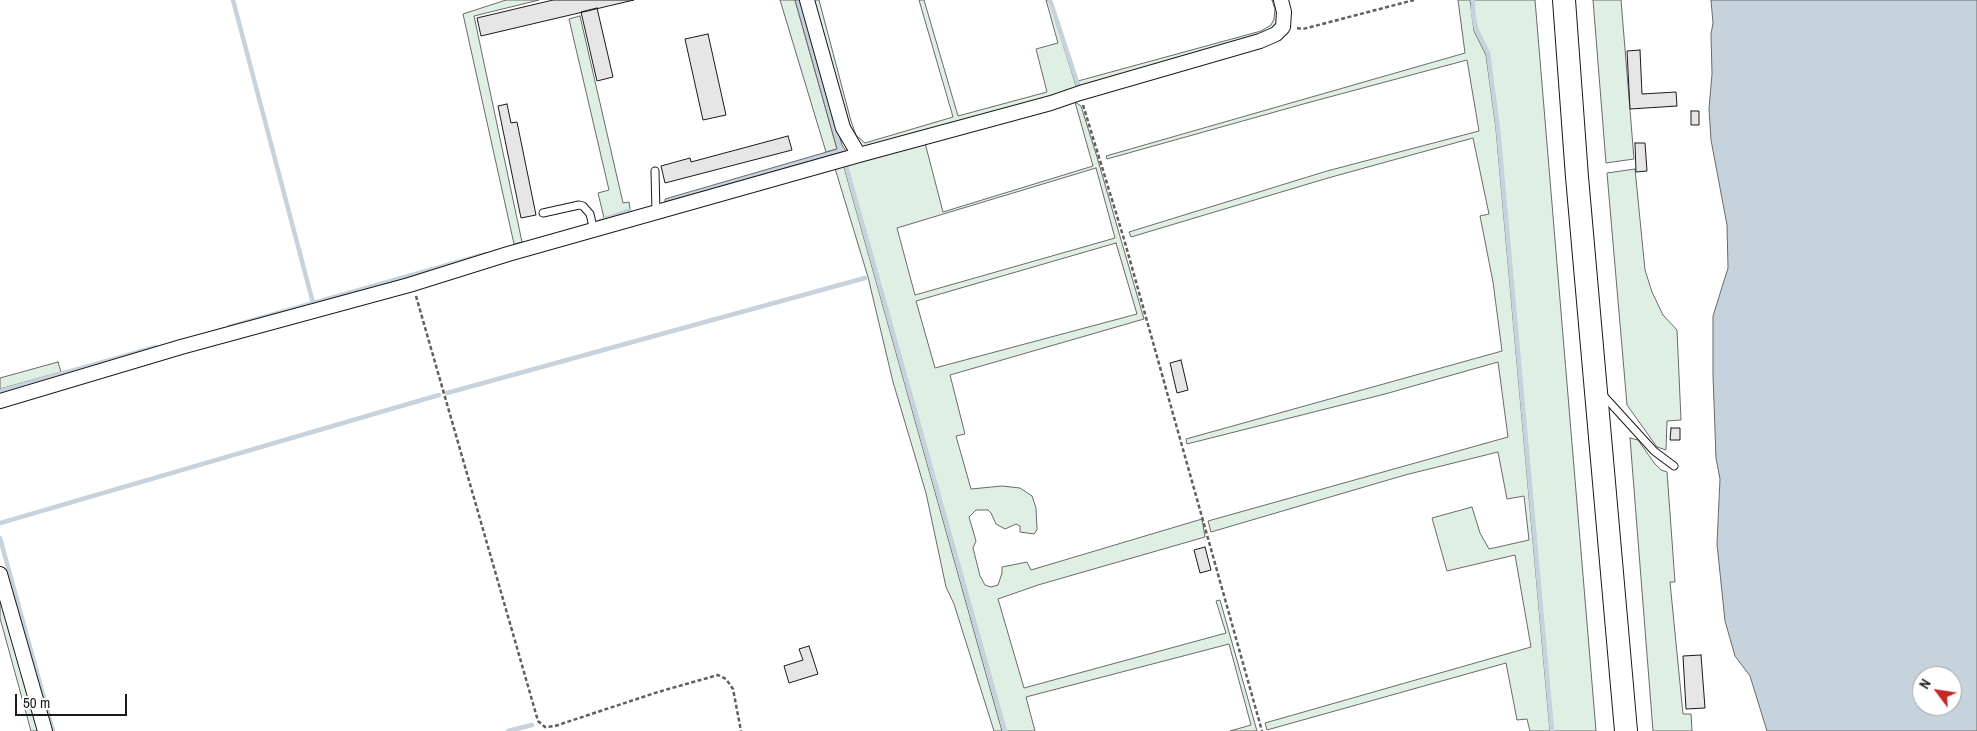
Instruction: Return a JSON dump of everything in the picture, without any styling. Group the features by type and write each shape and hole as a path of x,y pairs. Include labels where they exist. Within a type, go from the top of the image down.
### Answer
{"highway":[{"path":"1564,0 1577,177 1626,731"}],"street":[{"path":"807,0 843,128 859,155"},
{"path":"0,401 181,347 409,285 508,254 1051,103 1260,41 1276,34 1284,27 1284,12 1281,0"},
{"path":"0,574 45,731"}],"lane":[{"path":"656,172 656,213"},
{"path":"543,213 579,205 584,206 590,214 594,231"},
{"path":"1597,388 1654,451 1674,466"}],"path":[{"path":"1284,27 1303,29 1414,0"},
{"path":"1080,93 1124,239 1262,731"},
{"path":"409,285 415,295 538,721 545,727 555,726 658,692 718,675 726,679 733,689 741,731"}],"green space":[{"path":"506,0 539,0 474,16 522,242 514,244 463,14"},
{"path":"780,0 795,0 837,149 826,152"},
{"path":"811,0 819,0 851,121 856,135 865,143 953,117 919,0 924,0 958,116 1047,92 1036,49 1058,43 1046,0 1049,0 1077,89 863,149 854,143"},
{"path":"1272,0 1278,0 1278,22 1272,31 1081,89 1078,81 1261,31 1271,25 1274,19 1275,9"},
{"path":"1458,0 1470,0 1474,31 1486,55 1496,129 1550,731 1530,731 1527,719 1517,720 1506,663 1267,730 1265,723 1531,647 1515,555 1447,571 1432,518 1472,507 1480,533 1489,549 1529,540 1524,496 1507,499 1498,452 1405,475 1211,532 1208,521 1508,437 1498,362 1385,394 1187,444 1186,439 1502,351 1493,282 1480,216 1489,214 1473,138 1328,178 1131,237 1129,232 1327,171 1479,131 1467,60 1107,159 1106,156 1465,53"},
{"path":"1474,0 1535,0 1596,731 1553,731 1499,129 1489,53 1477,28"},
{"path":"1593,0 1621,0 1634,159 1606,163"},
{"path":"580,16 623,203 629,202 630,209 604,218 598,193 609,190 569,19"},
{"path":"1075,102 1081,106 1144,319 950,375 965,434 956,436 971,489 1002,486 1020,488 1032,496 1036,508 1037,530 1034,534 1020,532 1020,526 1016,524 1005,529 996,524 988,510 976,510 969,517 976,541 973,548 980,576 985,585 991,587 998,585 1002,567 1027,562 1031,570 1202,519 1205,537 1038,585 998,599 1024,688 1226,633 1216,601 1220,600 1257,731 1230,731 1251,725 1229,644 1026,697 1035,731 1006,731 847,166 845,165 1002,731 994,731 954,604 946,587 926,493 893,382 868,277 834,165 924,139 943,212 1093,166","holes":["1096,168 1115,238 915,295 897,228","1116,243 1137,314 935,368 916,301"]},
{"path":"1635,169 1645,270 1652,292 1663,315 1677,330 1681,420 1667,421 1666,450 1657,447 1627,405 1607,173"},
{"path":"58,362 61,372 0,389 0,378"},
{"path":"1630,438 1638,440 1655,464 1661,470 1667,472 1675,582 1670,582 1683,714 1691,714 1692,731 1653,731"},
{"path":"0,591 40,731 31,731 0,618"}],"shaded area":[{"path":"795,0 800,0 842,145 846,151 665,202 665,199 837,149"},
{"path":"1711,0 1977,0 1977,731 1767,731 1750,676 1735,656 1725,621 1717,544 1720,479 1716,458 1713,316 1728,268 1727,225 1711,140 1709,109 1712,74 1711,34 1713,23"}],"building":[{"path":"553,0 634,0 481,36 477,18"},
{"path":"597,8 613,77 597,81 581,12"},
{"path":"708,34 726,115 703,120 685,39"},
{"path":"1640,50 1642,94 1676,92 1677,106 1630,109 1627,51"},
{"path":"507,104 511,123 517,122 536,215 521,218 498,106"},
{"path":"1691,111 1699,111 1699,125 1691,125"},
{"path":"788,136 792,150 665,183 661,166 690,158 691,162"},
{"path":"1635,143 1645,143 1647,171 1636,172"},
{"path":"1181,360 1188,390 1177,393 1170,363"},
{"path":"1671,428 1680,428 1680,440 1670,440"},
{"path":"1205,547 1211,570 1200,573 1194,550"},
{"path":"809,646 818,674 789,683 784,666 803,660 799,649"},
{"path":"1701,655 1705,708 1686,709 1683,656"}],"waterway":[{"path":"233,0 313,303"},
{"path":"1050,0 1078,85"},
{"path":"1473,0 1476,29 1488,53 1498,129 1552,731"},
{"path":"846,166 1005,731"},
{"path":"600,221 630,211"},
{"path":"229,327 486,254"},
{"path":"447,393 865,278"},
{"path":"0,391 156,347"},
{"path":"0,523 439,395"},
{"path":"0,538 53,731"},
{"path":"508,731 532,725"}]}
